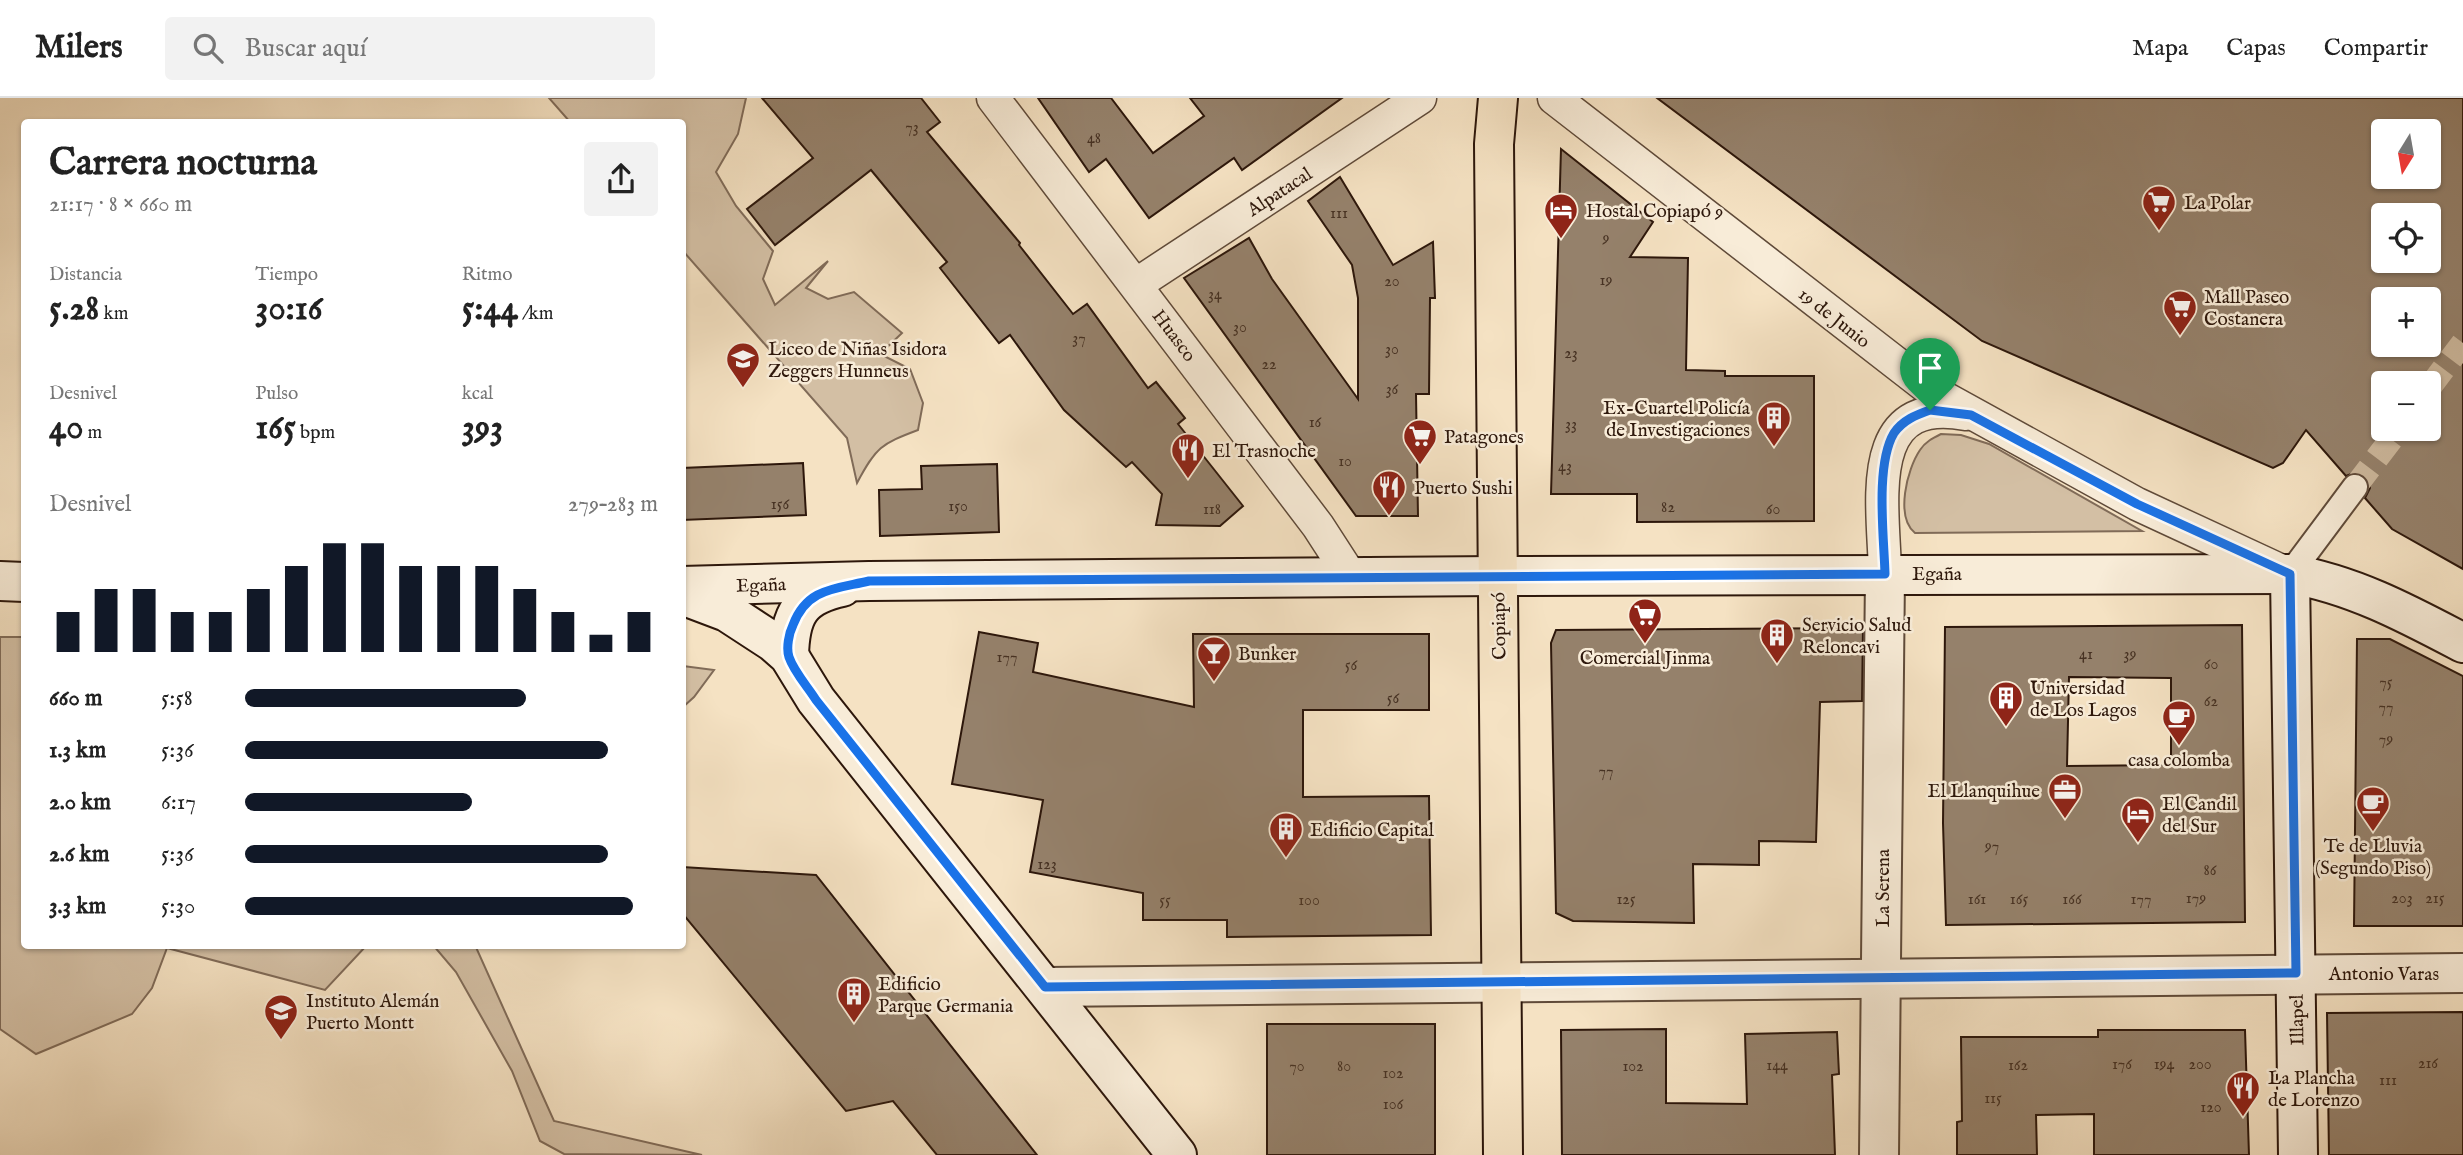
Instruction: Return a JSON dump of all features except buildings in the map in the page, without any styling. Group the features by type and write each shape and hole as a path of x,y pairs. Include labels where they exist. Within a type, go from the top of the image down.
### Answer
{"main road":[{"name":"Copiapó","path":"1498,98 1494,144 1503,1155"},
{"name":"La Serena","path":"1879,1155 1885,574"},
{"name":"Egaña","path":"686,586 869,581 1351,577 2290,574 2320,579 2366,596 2463,643"},
{"name":"Illapel","path":"2290,574 2298,1155"},
{"path":"0,581 21,582"},
{"path":"789,656 790,632 798,610 804,603 821,592 869,581"},
{"path":"686,597 749,624 789,656 816,700 1177,1155"},
{"path":"686,624 743,649 816,700"},
{"name":"Antonio Varas","path":"1045,987 2463,973"}],"street":[{"name":"Huasco","path":"993,98 1137,284 1318,526 1351,577"},
{"name":"Alpatacal","path":"1137,284 1420,98"},
{"name":"19 de Junio","path":"1554,98 1892,362 1971,415 2137,504 2290,574"},
{"path":"1885,574 1885,476 1893,435 1903,423 1930,410 1971,415"},
{"path":"2290,574 2355,487"}],"shaded area":[{"path":"549,98 746,98 738,134 716,172 736,206 773,251 763,279 775,305 828,261 806,288 828,299 854,292 902,333 880,354 910,369 923,403 918,430 881,448 857,483 847,438 686,254 686,119 567,119"},
{"path":"1941,434 1961,435 1989,444 2142,531 1915,533 1909,526 1904,505 1907,480 1922,447"},
{"path":"0,637 21,637 21,949 167,949 152,988 132,1014 36,1054 0,1029"},
{"path":"686,666 714,670 686,704"},
{"path":"171,949 363,949 325,990"},
{"path":"436,949 477,949 554,1121 702,1155 564,1154 540,1141 512,1071 456,972"}],"tunnel":[{"path":"2441,372 2463,343"},
{"path":"2355,487 2390,441"}],"place":[{"name":"La Polar","path":"2159,232"},
{"name":"Hostal Copiapó 9","path":"1561,240"},
{"name":"Mall Paseo Costanera","path":"2180,337"},
{"name":"Liceo de Niñas Isidora Zeggers Hunneus","path":"743,389"},
{"name":"Ex-Cuartel Policía de Investigaciones","path":"1774,448"},
{"name":"Patagones","path":"1420,466"},
{"name":"El Trasnoche","path":"1188,480"},
{"name":"Puerto Sushi","path":"1389,517"},
{"name":"Comercial Jinma","path":"1645,645"},
{"name":"Servicio Salud Reloncavi","path":"1777,665"},
{"name":"Bunker","path":"1214,683"},
{"name":"Universidad de Los Lagos","path":"2006,728"},
{"name":"casa colomba","path":"2179,747"},
{"name":"El Llanquihue","path":"2065,820"},
{"name":"Te de Lluvia (Segundo Piso)","path":"2373,833"},
{"name":"El Candil del Sur","path":"2138,844"},
{"name":"Edificio Capital","path":"1286,859"},
{"name":"Edificio Parque Germania","path":"854,1024"},
{"name":"Instituto Alemán Puerto Montt","path":"281,1041"},
{"name":"La Plancha de Lorenzo","path":"2243,1118"}],"route":[{"path":"1930,410 1971,415 2137,504 2290,574 2296,973 1045,987 816,700 789,656 790,632 798,610 804,603 821,592 869,581 1885,574 1884,507 1887,456 1893,435 1903,423 1930,410"}]}
